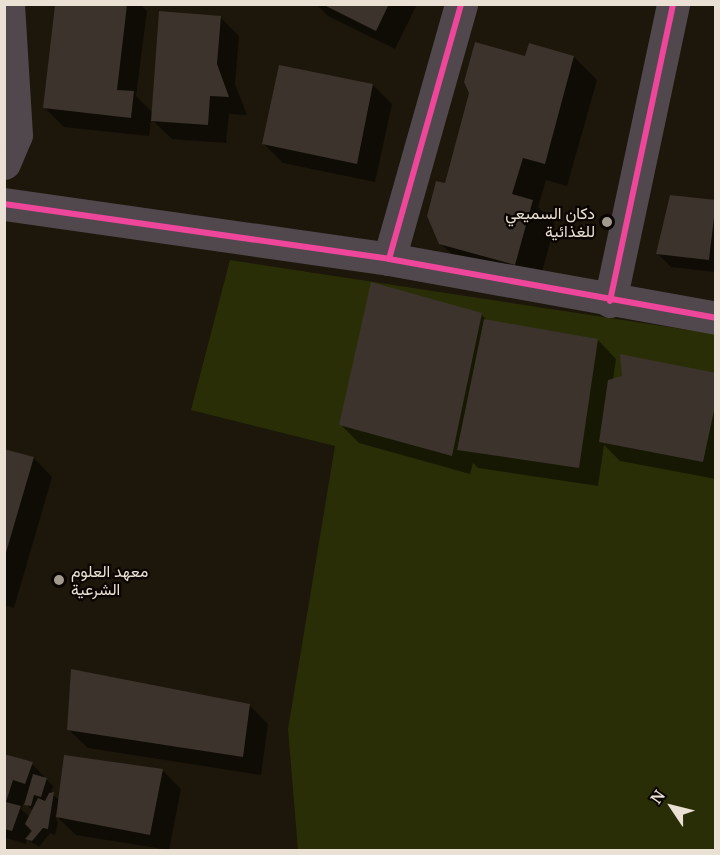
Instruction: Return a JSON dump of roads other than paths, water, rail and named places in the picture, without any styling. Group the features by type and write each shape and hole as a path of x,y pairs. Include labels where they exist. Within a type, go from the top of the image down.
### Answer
{"street":[{"path":"4,163 16,135 8,4"},
{"path":"389,259 461,4"},
{"path":"610,301 673,4"},
{"path":"4,204 389,259 610,301 716,318"}],"place":[{"name":"دكان السميعي للغذائية","path":"607,222"},
{"name":"معهد العلوم الشرعية","path":"59,580"}]}
